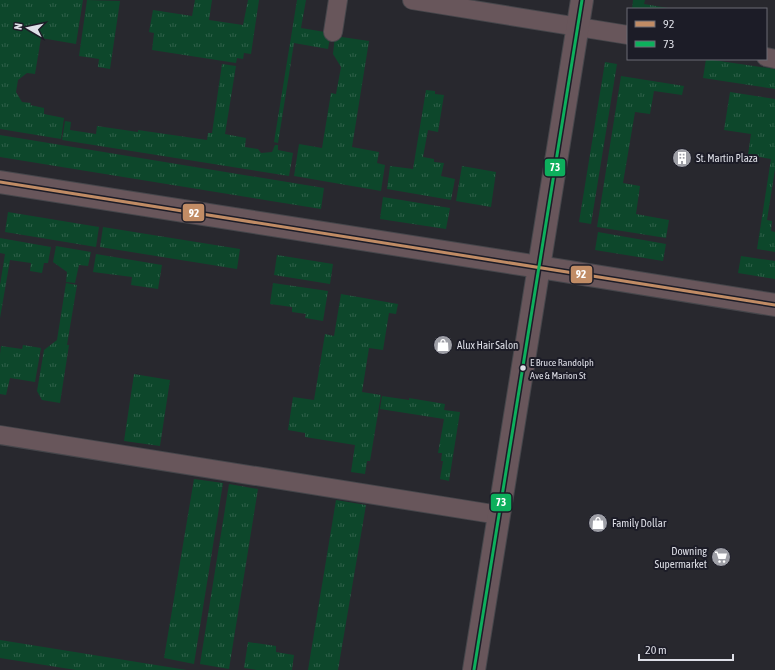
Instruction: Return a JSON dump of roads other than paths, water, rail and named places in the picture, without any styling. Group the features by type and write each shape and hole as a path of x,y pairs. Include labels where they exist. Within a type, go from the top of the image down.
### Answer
{"street":[{"path":"474,670 582,0"},
{"path":"0,182 775,305"}],"lane":[{"path":"333,32 338,0"},
{"path":"412,0 627,35"},
{"path":"0,435 499,515"}],"place":[{"name":"St. Martin Plaza","path":"682,158"},
{"name":"Alux Hair Salon","path":"443,345"},
{"name":"E Bruce Randolph Ave & Marion St","path":"523,368"},
{"name":"Family Dollar","path":"598,523"},
{"name":"Downing Supermarket","path":"721,557"}]}
